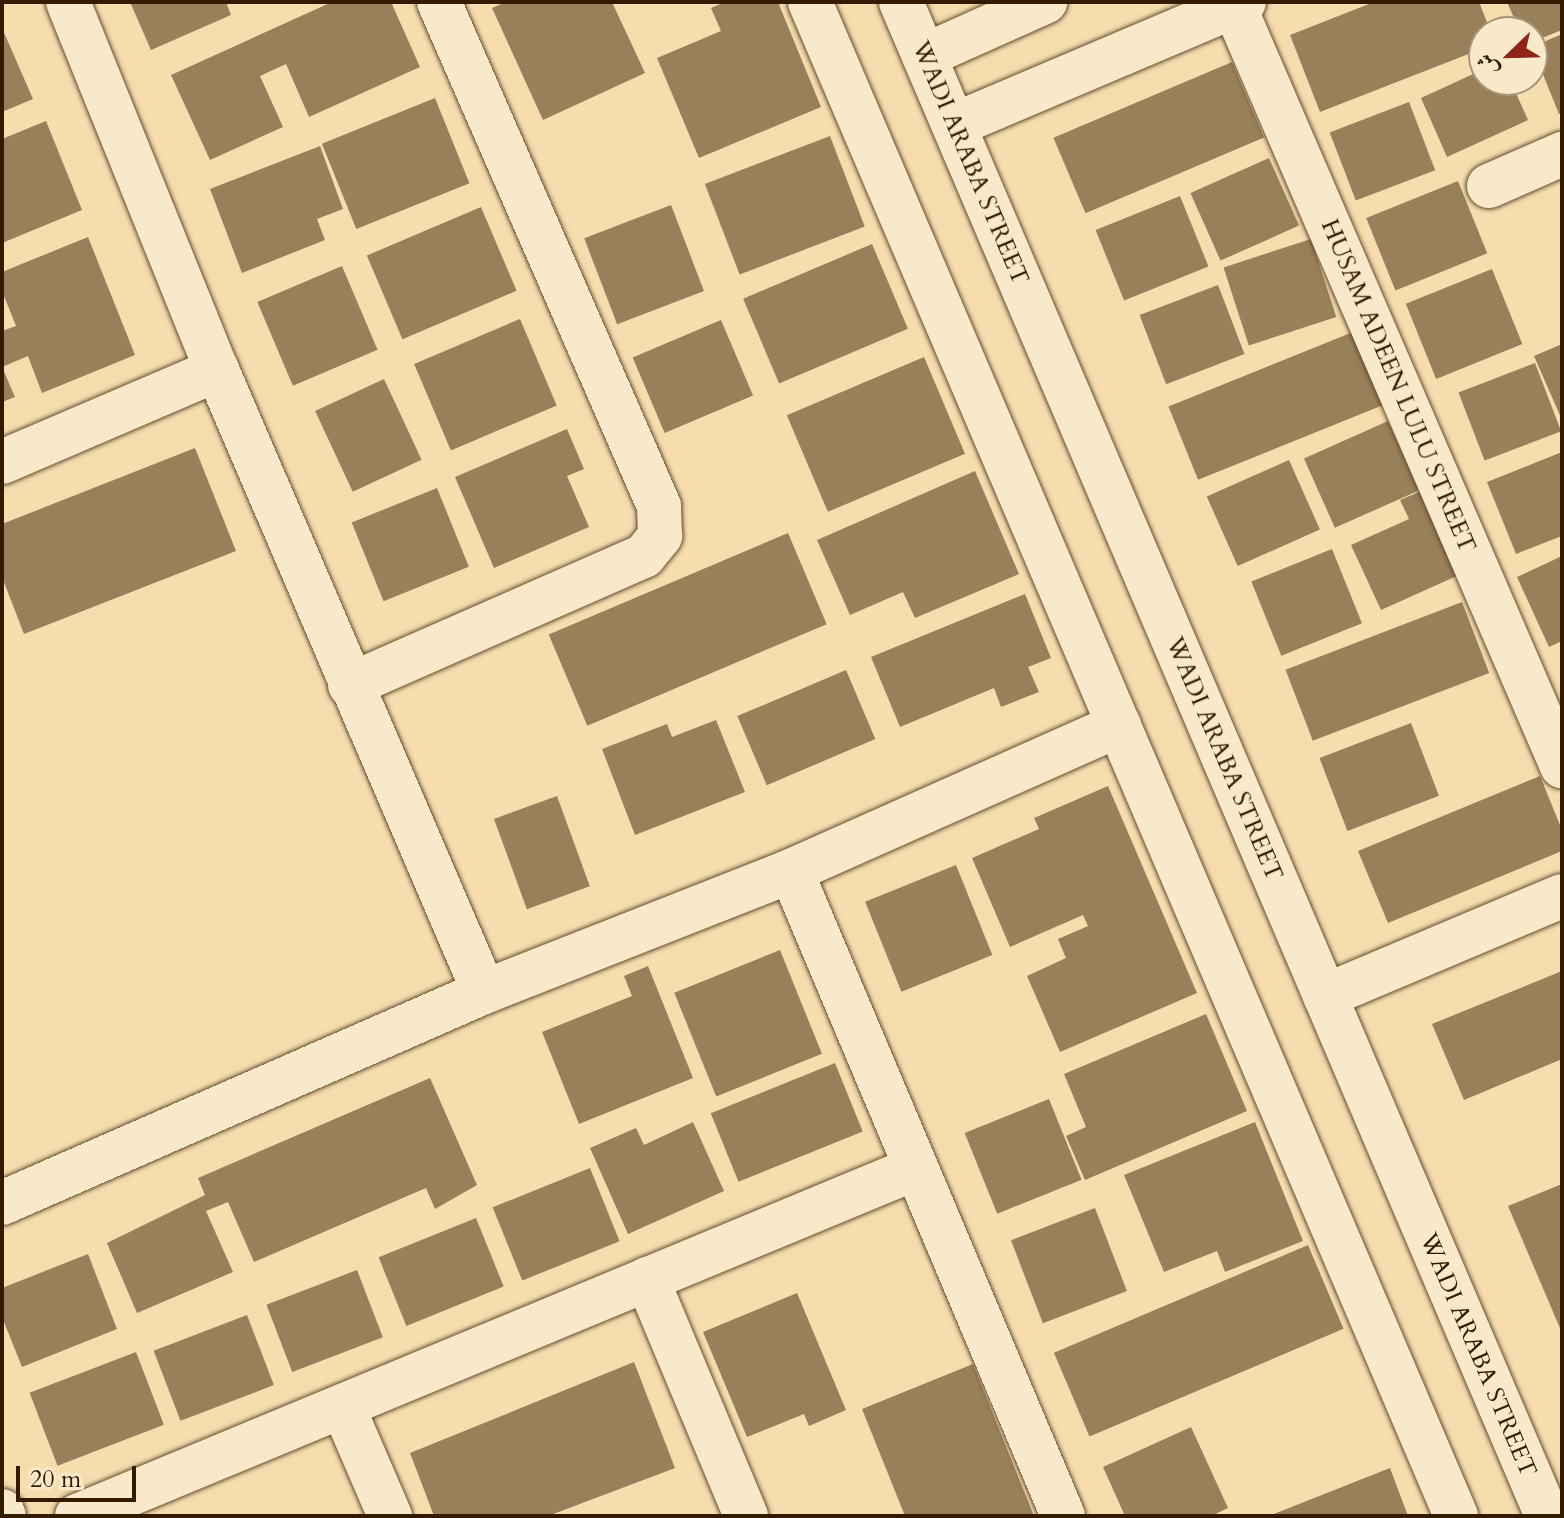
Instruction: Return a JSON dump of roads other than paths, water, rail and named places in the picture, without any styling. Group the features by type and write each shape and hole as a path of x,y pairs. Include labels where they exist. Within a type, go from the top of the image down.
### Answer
{"street":[{"path":"68,2 217,370 484,992"},
{"path":"350,685 644,556 660,536 659,506 439,2"},
{"path":"810,2 1456,1516"},
{"name":"WADI ARABA STREET","path":"901,2 1547,1516"},
{"path":"924,56 1045,2"},
{"path":"954,125 1239,4"},
{"name":"HUSAM ADEEN LULU STREET","path":"1239,4 1562,766"},
{"path":"1489,186 1562,154"},
{"path":"2,462 217,370"},
{"path":"2,1203 484,992 791,871 1119,725"},
{"path":"791,871 1063,1516"},
{"path":"1325,996 1562,896"},
{"path":"77,1516 916,1168"},
{"path":"647,1279 746,1516"},
{"path":"343,1407 390,1516"}]}
